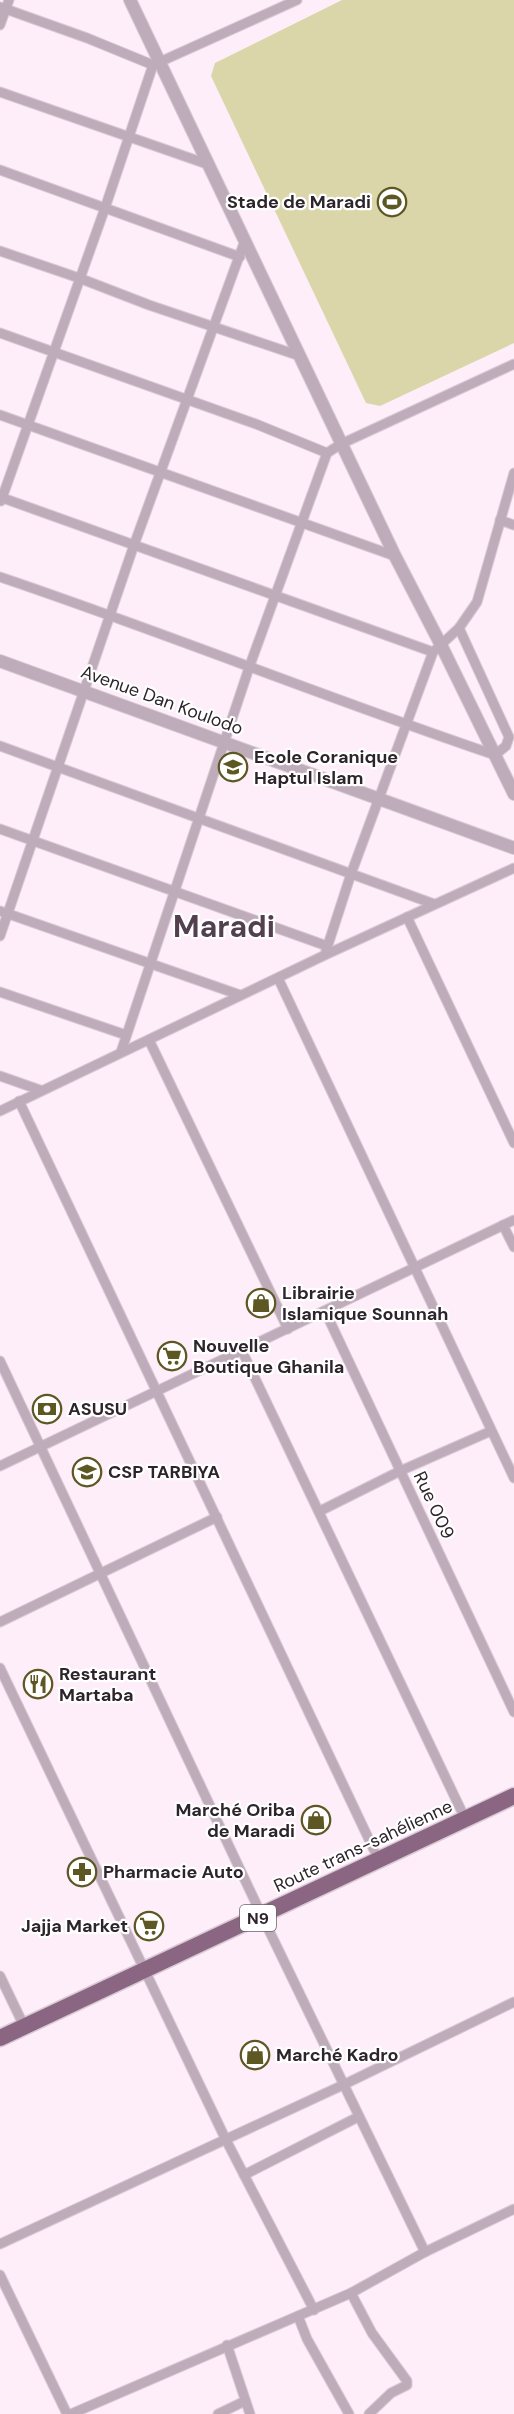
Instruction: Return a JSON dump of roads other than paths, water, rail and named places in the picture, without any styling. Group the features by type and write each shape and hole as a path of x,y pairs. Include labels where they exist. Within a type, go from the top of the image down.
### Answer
{"highway":[{"name":"Route trans-sahélienne","path":"260,1911 374,1850 514,1785"},
{"name":"Route trans-sahélienne","path":"0,2038 22,2022 514,1796"},
{"name":"Route trans-sahélienne","path":"0,2027 22,2022"}],"street":[{"path":"130,0 157,64 300,356 437,648 514,794"},
{"path":"297,0 157,64 128,137 29,425 1,499 276,595 437,648"},
{"path":"0,25 5,5 157,64"},
{"path":"0,92 207,164"},
{"path":"0,170 240,257"},
{"path":"0,936 4,912 33,841 159,473 244,243"},
{"path":"0,251 214,328 300,356"},
{"path":"0,333 187,399 327,453"},
{"path":"121,1052 250,665 327,453 341,444 514,364"},
{"path":"0,415 394,556"},
{"path":"326,950 351,874 437,648 459,628 477,602 514,473"},
{"path":"500,520 514,525"},
{"path":"0,577 250,665 406,725 495,755"},
{"path":"459,628 508,737 506,746 495,755"},
{"name":"Avenue Dan Koulodo","path":"0,661 85,690 514,849"},
{"path":"0,746 434,904"},
{"path":"0,829 176,891 326,950"},
{"path":"0,1111 278,978 326,950 407,917 514,868"},
{"path":"4,912 240,995"},
{"path":"407,917 514,1143"},
{"path":"278,978 514,1478"},
{"path":"0,992 126,1035"},
{"path":"149,1040 288,1329"},
{"path":"0,1076 40,1090"},
{"path":"19,1101 374,1850"},
{"path":"0,1466 514,1220"},
{"path":"503,1225 514,1247"},
{"name":"Rue 009","path":"325,1311 514,1712"},
{"path":"242,1351 461,1810"},
{"path":"0,1361 358,2117 425,2252"},
{"path":"320,1511 400,1471 490,1431"},
{"path":"0,1622 217,1517"},
{"path":"0,1668 226,2140 314,2310"},
{"path":"0,1976 22,2022"},
{"path":"0,2244 343,2085 514,2002"},
{"path":"244,2175 358,2117"},
{"path":"0,2274 69,2414 351,2293 425,2252 514,2209"},
{"path":"351,2293 372,2333 407,2381 407,2385 391,2393 369,2414"},
{"path":"298,2316 314,2352 349,2414"},
{"path":"227,2345 250,2414"},
{"path":"218,2414 245,2401"}],"place":[{"name":"Stade de Maradi","path":"392,202"},
{"name":"Ecole Coranique Haptul Islam","path":"233,767"},
{"name":"Librairie Islamique Sounnah","path":"261,1303"},
{"name":"Nouvelle Boutique Ghanila","path":"172,1356"},
{"name":"ASUSU","path":"47,1409"},
{"name":"CSP TARBIYA","path":"87,1472"},
{"name":"Restaurant Martaba","path":"38,1684"},
{"name":"Marché Oriba de Maradi","path":"316,1820"},
{"name":"Pharmacie Auto","path":"82,1872"},
{"name":"Jajja Market","path":"149,1926"},
{"name":"Marché Kadro","path":"255,2055"}],"district":[{"name":"Maradi","path":"224,926"}]}
